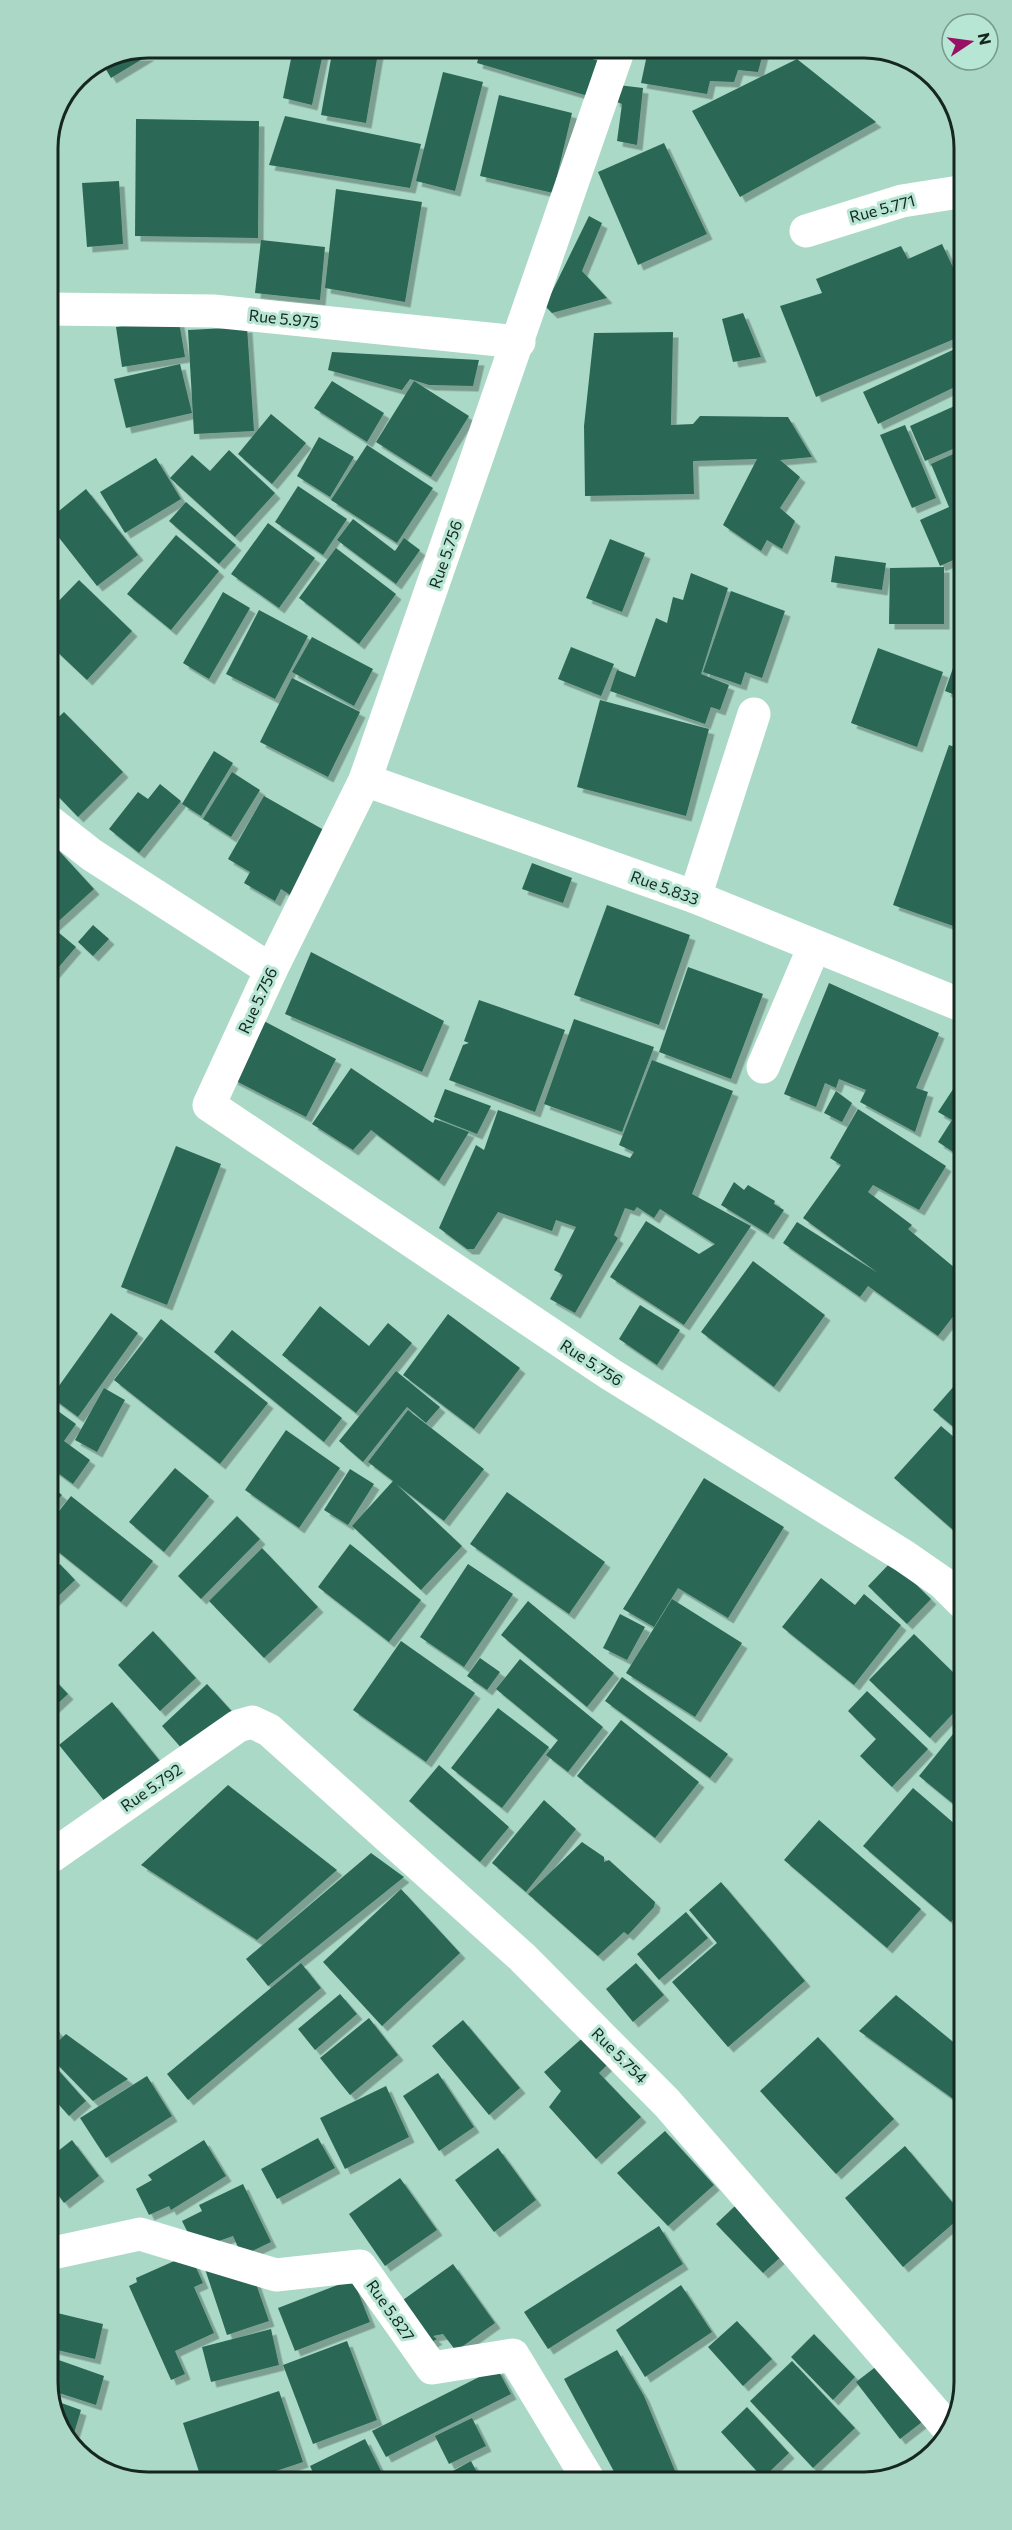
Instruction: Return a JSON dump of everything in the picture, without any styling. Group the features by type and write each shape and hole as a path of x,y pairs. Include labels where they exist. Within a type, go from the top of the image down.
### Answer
{"street":[{"name":"Rue 5.756","path":"615,59 519,342 365,780 271,970 209,1105 610,1374 904,1556 943,1583 954,1594"},
{"name":"Rue 5.771","path":"806,231 902,201 954,193"},
{"name":"Rue 5.975","path":"59,309 213,311 519,342"},
{"path":"694,897 754,714"},
{"name":"Rue 5.833","path":"365,780 694,897 954,1002"},
{"path":"59,829 92,855 271,970"},
{"path":"763,1067 814,947"},
{"name":"Rue 5.792","path":"58,1852 238,1726 252,1722"},
{"name":"Rue 5.754","path":"252,1722 268,1730 522,1957 667,2103 944,2423"},
{"name":"Rue 5.827","path":"58,2252 140,2234 276,2275 360,2266 432,2368 513,2355 584,2472"}],"building":[{"path":"291,58 322,58 312,105 283,98"},
{"path":"331,58 377,58 366,123 321,115"},
{"path":"478,58 591,59 599,61 588,96 477,63"},
{"path":"143,59 111,78 106,70 114,65"},
{"path":"646,59 761,59 758,72 738,70 734,82 710,81 707,94 641,83"},
{"path":"797,59 876,122 740,197 692,111"},
{"path":"443,72 483,82 455,191 416,181"},
{"path":"618,85 643,88 637,145 617,141 622,104 614,101"},
{"path":"499,95 572,113 553,193 480,176"},
{"path":"285,116 421,144 410,188 269,165"},
{"path":"136,119 259,121 258,238 135,236"},
{"path":"664,143 707,234 638,265 598,172"},
{"path":"119,181 123,244 87,247 82,183"},
{"path":"336,189 422,202 405,302 325,288"},
{"path":"589,216 602,223 582,271 607,298 552,313 545,306"},
{"path":"261,240 325,247 320,300 255,293"},
{"path":"942,244 954,269 954,339 816,397 780,306 822,293 816,279 901,246 908,259"},
{"path":"743,313 761,357 733,362 722,319"},
{"path":"178,316 185,357 122,367 116,327"},
{"path":"247,327 254,431 194,434 188,330"},
{"path":"673,332 671,425 693,424 700,416 788,417 812,457 780,460 800,477 780,508 795,521 782,549 767,540 761,551 723,525 757,459 693,461 694,494 585,496 584,426 594,333"},
{"path":"954,349 954,387 878,424 863,392"},
{"path":"332,352 479,360 473,386 429,385 410,379 402,390 328,370"},
{"path":"180,364 192,413 126,428 114,379"},
{"path":"332,381 384,413 367,442 314,408"},
{"path":"414,381 469,416 431,477 376,442"},
{"path":"954,406 954,449 925,461 910,426"},
{"path":"271,414 306,443 272,484 238,454"},
{"path":"905,425 936,498 912,508 880,435"},
{"path":"319,437 354,457 330,497 297,476"},
{"path":"367,445 433,488 397,543 331,500"},
{"path":"229,450 275,493 235,537 170,478 192,455 210,471"},
{"path":"954,454 954,560 940,566 920,520 949,507 931,464"},
{"path":"156,458 181,499 125,533 100,492"},
{"path":"298,486 347,519 323,555 275,522"},
{"path":"86,489 138,555 97,586 59,537 59,511"},
{"path":"186,502 236,545 219,564 169,521"},
{"path":"353,519 395,551 404,538 420,550 396,584 337,540"},
{"path":"268,523 315,558 279,608 231,574"},
{"path":"176,535 219,571 171,630 127,594"},
{"path":"610,539 645,553 622,612 586,598"},
{"path":"336,548 396,594 359,644 299,598"},
{"path":"835,556 886,563 882,590 831,582"},
{"path":"944,567 944,624 889,624 890,568"},
{"path":"691,573 728,588 701,674 729,685 720,710 711,707 705,724 610,691 617,670 635,677 656,618 667,623 673,597 683,600"},
{"path":"79,580 132,631 87,680 59,653 59,601"},
{"path":"731,591 785,611 762,678 745,672 741,685 703,672"},
{"path":"223,592 250,608 209,679 183,663"},
{"path":"259,610 308,636 275,699 226,674"},
{"path":"312,637 373,669 354,706 292,672"},
{"path":"571,647 614,664 601,696 558,679"},
{"path":"878,648 943,672 917,747 851,723"},
{"path":"954,665 954,695 945,691"},
{"path":"292,678 360,712 328,777 260,742"},
{"path":"600,700 709,729 686,816 577,787"},
{"path":"64,712 123,772 78,817 59,797 59,717"},
{"path":"949,745 954,747 954,926 893,905"},
{"path":"214,751 233,763 201,816 182,804"},
{"path":"232,772 260,790 231,837 203,819"},
{"path":"160,784 181,801 139,853 109,829 138,792 148,799"},
{"path":"264,796 331,834 295,898 281,889 275,901 244,883 250,872 228,859"},
{"path":"59,850 94,889 59,921"},
{"path":"532,863 572,878 563,903 522,889"},
{"path":"607,905 690,935 659,1025 574,995"},
{"path":"93,925 109,939 93,956 78,942"},
{"path":"59,933 76,947 59,967"},
{"path":"311,952 444,1021 422,1072 285,1014"},
{"path":"688,967 763,994 731,1079 659,1052"},
{"path":"829,983 939,1033 916,1088 928,1092 915,1132 860,1102 866,1090 839,1079 836,1088 825,1083 816,1107 784,1094"},
{"path":"479,1000 565,1030 535,1112 449,1080 463,1045 469,1043 464,1041"},
{"path":"574,1019 654,1047 622,1132 544,1104"},
{"path":"262,1020 336,1059 306,1117 232,1079"},
{"path":"652,1060 733,1091 692,1194 751,1226 684,1325 610,1277 646,1221 699,1254 715,1244 660,1209 654,1218 637,1207 634,1211 625,1208 614,1235 618,1238 575,1313 550,1299 563,1275 554,1270 576,1227 556,1220 552,1231 498,1212 474,1249 467,1249 439,1228 476,1145 484,1150 498,1110 630,1158 634,1152 619,1145"},
{"path":"351,1068 433,1123 435,1119 469,1132 439,1181 371,1130 353,1150 312,1124"},
{"path":"954,1088 954,1152 938,1142 952,1120 938,1112"},
{"path":"445,1089 491,1106 477,1134 434,1117"},
{"path":"836,1091 852,1103 842,1122 824,1113"},
{"path":"858,1109 946,1166 919,1210 873,1185 868,1192 912,1225 908,1229 954,1267 954,1315 938,1336 868,1286 860,1297 783,1243 797,1222 878,1273 803,1218 841,1165 830,1158"},
{"path":"176,1146 221,1164 167,1305 121,1287"},
{"path":"734,1182 744,1190 748,1185 775,1201 774,1204 784,1210 768,1234 721,1205"},
{"path":"753,1261 825,1315 774,1387 701,1332"},
{"path":"640,1305 680,1330 657,1365 619,1339"},
{"path":"320,1306 369,1346 388,1323 412,1343 356,1413 282,1355"},
{"path":"111,1313 138,1333 78,1417 58,1403 58,1387"},
{"path":"448,1314 520,1368 474,1429 403,1375"},
{"path":"161,1319 268,1403 220,1464 114,1380"},
{"path":"232,1330 342,1418 324,1442 214,1352"},
{"path":"396,1371 440,1407 426,1423 407,1407 363,1462 339,1441"},
{"path":"954,1386 954,1428 933,1410"},
{"path":"104,1388 125,1400 97,1452 75,1440"},
{"path":"408,1410 484,1469 444,1521 396,1484 462,1546 421,1590 352,1526 393,1481 368,1462"},
{"path":"58,1411 76,1424 64,1441 90,1460 73,1484 58,1473"},
{"path":"941,1426 954,1437 954,1531 894,1478"},
{"path":"286,1430 340,1468 299,1528 245,1490"},
{"path":"175,1468 209,1496 164,1552 129,1522"},
{"path":"350,1469 374,1484 348,1525 324,1510"},
{"path":"704,1478 784,1527 728,1618 678,1588 654,1627 623,1609"},
{"path":"507,1492 605,1562 569,1614 470,1544"},
{"path":"71,1496 153,1561 121,1602 58,1552 58,1512"},
{"path":"237,1516 260,1539 201,1599 178,1576"},
{"path":"350,1544 421,1600 389,1642 318,1587"},
{"path":"262,1548 318,1607 264,1658 209,1601"},
{"path":"892,1561 931,1599 907,1624 868,1586"},
{"path":"60,1564 75,1580 58,1596"},
{"path":"468,1564 513,1594 464,1667 420,1637"},
{"path":"821,1578 855,1605 864,1594 901,1625 854,1685 782,1627"},
{"path":"672,1599 742,1643 695,1717 626,1673"},
{"path":"528,1601 614,1673 587,1707 501,1635"},
{"path":"620,1614 645,1627 627,1660 603,1648"},
{"path":"153,1631 196,1678 160,1711 118,1665"},
{"path":"914,1634 954,1673 954,1712 930,1738 869,1680"},
{"path":"401,1641 475,1693 426,1762 353,1710"},
{"path":"480,1658 500,1672 487,1690 467,1676"},
{"path":"520,1659 603,1727 568,1772 546,1755 558,1740 496,1689"},
{"path":"622,1677 728,1754 710,1778 605,1701"},
{"path":"58,1684 68,1694 58,1703"},
{"path":"207,1684 237,1717 191,1759 162,1726"},
{"path":"867,1691 928,1749 892,1787 860,1756 876,1739 848,1711"},
{"path":"112,1702 172,1776 119,1819 59,1745"},
{"path":"498,1708 549,1747 502,1808 451,1768"},
{"path":"621,1720 699,1782 655,1838 577,1776"},
{"path":"954,1733 954,1805 919,1776"},
{"path":"439,1765 509,1827 480,1862 409,1801"},
{"path":"228,1785 337,1870 257,1940 141,1865"},
{"path":"913,1788 954,1823 954,1918 951,1922 863,1846"},
{"path":"544,1800 576,1829 526,1892 492,1863"},
{"path":"819,1820 921,1909 887,1948 784,1860"},
{"path":"582,1842 604,1857 604,1862 609,1860 655,1902 654,1907 628,1935 624,1932 598,1956 528,1894"},
{"path":"371,1853 404,1877 268,1986 246,1959"},
{"path":"721,1882 805,1981 728,2047 672,1982 717,1943 689,1910"},
{"path":"401,1889 460,1953 382,2026 323,1962"},
{"path":"686,1912 708,1938 659,1980 637,1954"},
{"path":"301,1963 321,1988 188,2100 167,2074"},
{"path":"636,1963 664,1995 633,2022 606,1989"},
{"path":"340,1994 357,2014 315,2050 298,2029"},
{"path":"896,1995 954,2043 954,2100 859,2031"},
{"path":"369,2018 398,2055 350,2095 320,2058"},
{"path":"463,2020 520,2088 489,2115 432,2046"},
{"path":"66,2034 128,2079 93,2101 58,2065 58,2041"},
{"path":"587,2034 611,2061 599,2073 641,2117 596,2159 549,2107 561,2091 544,2072"},
{"path":"818,2037 894,2119 836,2174 760,2091"},
{"path":"58,2070 86,2101 69,2116 58,2104"},
{"path":"438,2073 474,2127 439,2151 403,2096"},
{"path":"147,2076 172,2116 106,2158 80,2118"},
{"path":"386,2086 409,2137 345,2169 320,2118"},
{"path":"665,2131 714,2185 668,2226 617,2173"},
{"path":"318,2138 335,2168 277,2199 261,2169"},
{"path":"72,2140 99,2176 64,2203 58,2195 58,2151"},
{"path":"204,2140 226,2176 171,2210 169,2206 149,2215 136,2189 152,2180 148,2175"},
{"path":"905,2146 954,2204 954,2223 903,2267 845,2198"},
{"path":"498,2148 536,2200 494,2232 455,2180"},
{"path":"400,2178 437,2230 385,2266 349,2214"},
{"path":"243,2184 271,2242 242,2256 233,2236 196,2249 182,2221 202,2211 199,2205"},
{"path":"735,2206 782,2256 763,2273 716,2224"},
{"path":"659,2226 683,2264 548,2349 524,2312"},
{"path":"190,2254 203,2283 194,2287 214,2333 175,2351 185,2374 171,2380 129,2286 137,2282 136,2278"},
{"path":"453,2264 495,2323 456,2351 443,2334 433,2336 437,2339 424,2347 396,2305"},
{"path":"205,2269 253,2275 269,2321 227,2335"},
{"path":"353,2279 370,2322 295,2351 278,2308"},
{"path":"681,2285 712,2332 645,2377 616,2330"},
{"path":"58,2313 103,2324 95,2359 58,2350"},
{"path":"737,2321 772,2359 743,2386 708,2347"},
{"path":"271,2329 279,2365 211,2382 202,2347"},
{"path":"814,2334 855,2377 833,2400 791,2357"},
{"path":"347,2341 377,2420 313,2444 283,2365"},
{"path":"617,2350 644,2396 675,2472 614,2472 564,2379"},
{"path":"58,2360 104,2376 96,2405 59,2393"},
{"path":"792,2361 855,2428 813,2468 750,2401"},
{"path":"882,2362 926,2419 900,2439 856,2382"},
{"path":"497,2368 511,2394 386,2457 372,2431"},
{"path":"279,2391 303,2462 275,2471 199,2471 183,2423"},
{"path":"61,2403 81,2410 74,2432"},
{"path":"747,2407 789,2453 769,2472 757,2472 721,2432"},
{"path":"472,2418 486,2446 449,2464 435,2436"},
{"path":"365,2439 381,2471 312,2471 310,2466"},
{"path":"471,2461 477,2471 452,2471"}]}
